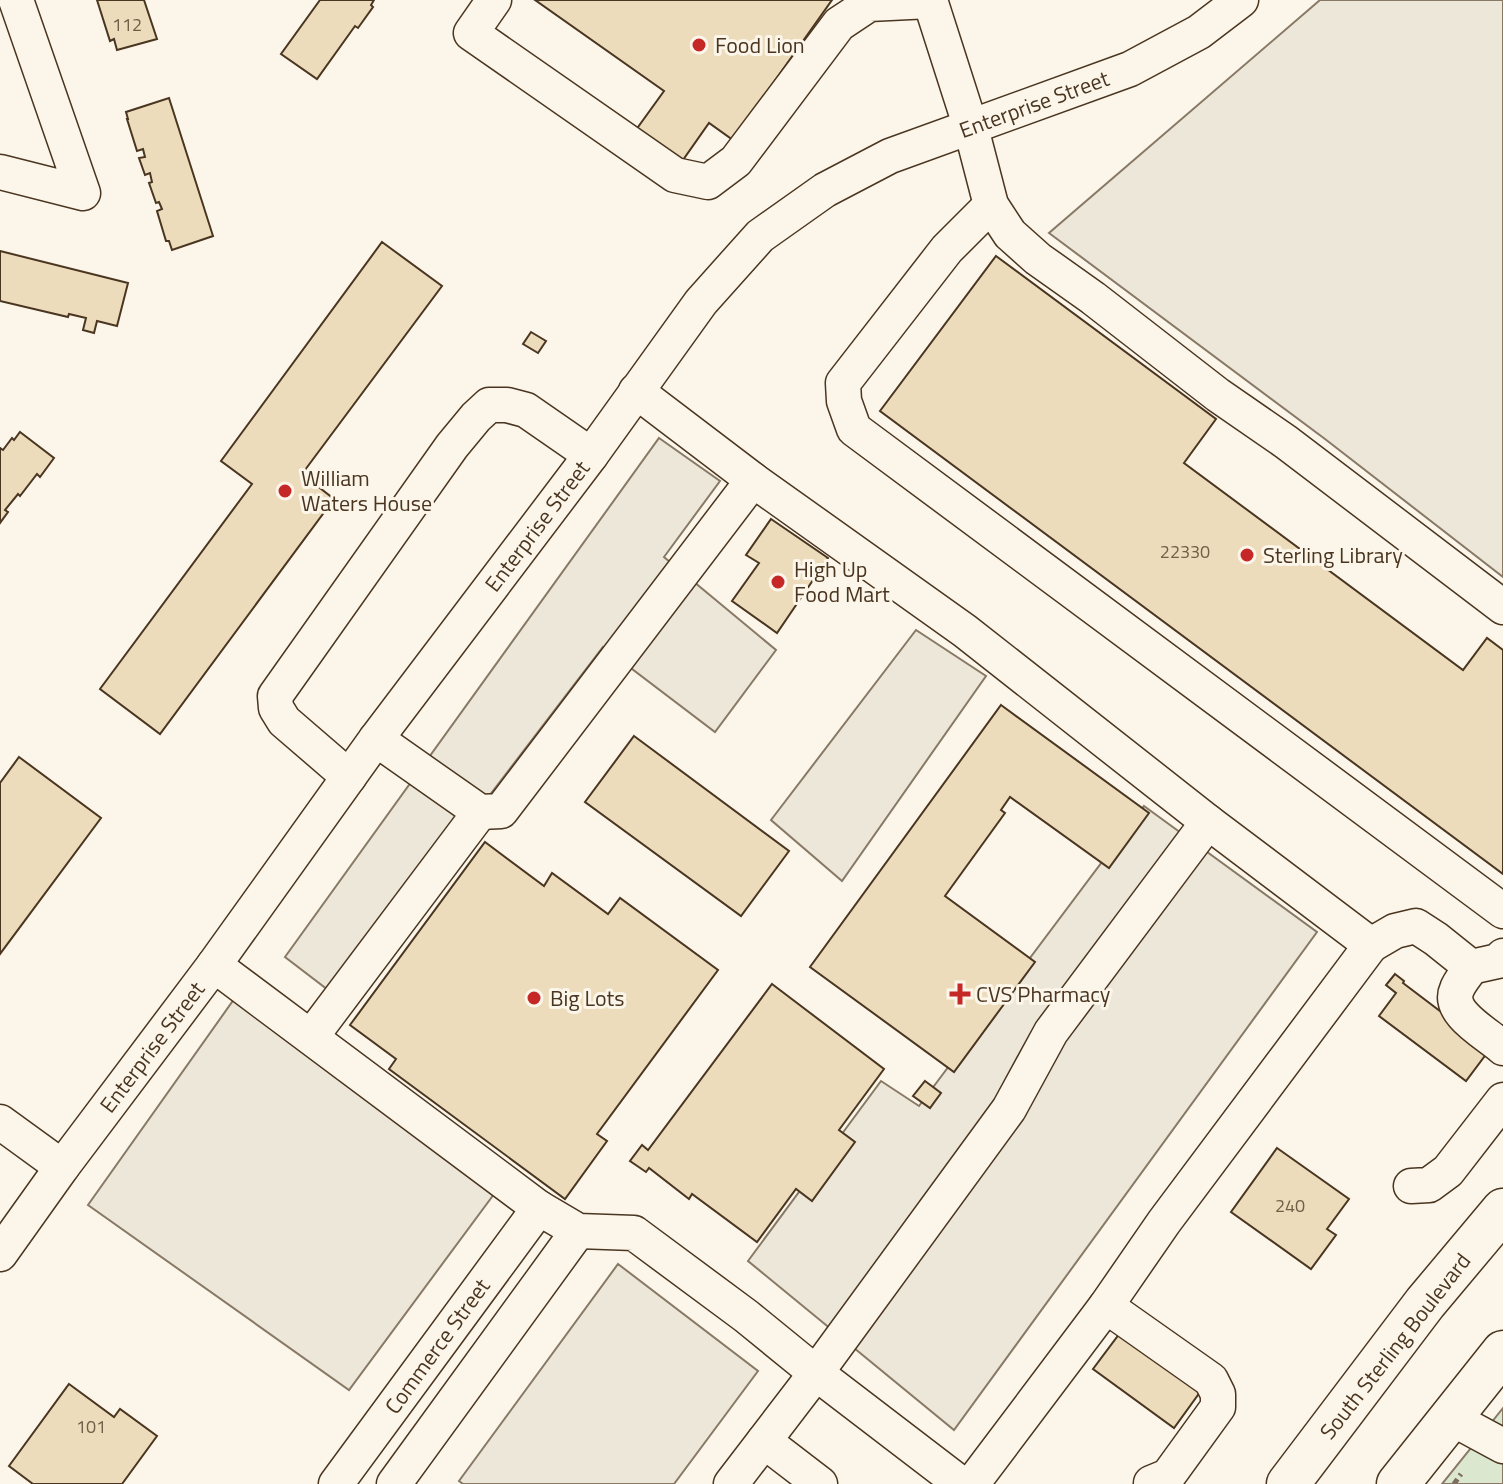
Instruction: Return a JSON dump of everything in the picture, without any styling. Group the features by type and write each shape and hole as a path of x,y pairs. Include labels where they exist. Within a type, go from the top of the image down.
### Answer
{"main road":[{"name":"South Sterling Boulevard","path":"1288,1484 1425,1303 1503,1210"},
{"path":"1398,1484 1503,1352"}],"street":[{"path":"0,172 83,193 16,0"},
{"path":"494,0 471,33 675,175 708,182 736,161 839,24 869,4 930,0 971,128 991,205 1010,234 1038,259 1503,607"},
{"name":"Enterprise Street","path":"0,1254 214,965 376,739 591,455 701,302 760,236 825,190 880,161 1130,69 1199,32 1241,0"},
{"path":"991,205 947,249 843,383 844,401 854,429 1503,911"},
{"path":"636,391 753,480 965,631 1208,822 1371,945"},
{"path":"349,777 284,721 276,708 275,696 452,446 489,405 507,405 526,410 591,455"},
{"path":"376,739 480,812 501,811 753,480"},
{"path":"311,1037 480,812"},
{"path":"731,1484 1009,1109 1051,1032 1208,822"},
{"path":"972,1484 1371,945 1395,931 1416,926 1436,939 1487,961 1455,991 1454,1002 1461,1014 1503,1048"},
{"path":"214,965 539,1208 578,1231 634,1233 961,1484"},
{"path":"1411,1186 1429,1185 1448,1171 1503,1100"},
{"path":"0,1122 62,1167"},
{"name":"Commerce Street","path":"336,1484 539,1208"},
{"name":"Commerce Street","path":"394,1484 578,1231"},
{"path":"1106,1306 1211,1380 1218,1394 1218,1407 1168,1476 1151,1483"},
{"path":"1451,1418 1503,1446"},
{"path":"764,1441 820,1484"}],"path":[{"path":"1454,1484 1461,1474"}],"green space":[{"path":"1503,1408 1503,1484 1442,1484"}],"shaded area":[{"path":"1320,0 1503,0 1503,577 1325,439 1049,233"},
{"path":"659,438 720,481 664,557 776,650 715,732 603,647 336,996 285,957"},
{"path":"916,630 986,676 842,881 771,820"},
{"path":"1144,806 1317,932 954,1430 748,1261 881,1081 919,1106"},
{"path":"237,995 500,1186 349,1390 88,1205"},
{"path":"618,1264 758,1371 674,1484 463,1484 459,1481"}],"building":[{"path":"97,0 144,0 157,39 117,50 114,39 110,41"},
{"path":"320,0 374,0 373,7 358,28 355,26 317,79 281,54"},
{"name":"Food Lion","path":"535,0 832,0 733,140 709,123 678,167 633,134 664,91"},
{"path":"169,98 213,236 172,250 157,211 162,209 159,202 156,203 149,183 152,182 150,173 145,175 139,158 145,157 143,149 137,151 126,112"},
{"name":"William Waters House","path":"382,242 442,286 302,474 334,499 160,734 100,689 252,484 221,461"},
{"path":"0,251 128,283 117,326 97,321 94,333 83,330 86,318 69,314 68,317 0,301"},
{"path":"996,256 1216,419 1184,463 1463,670 1487,638 1503,650 1503,874 880,411"},
{"path":"531,332 546,341 538,353 523,344"},
{"path":"20,432 54,458 40,477 37,474 20,496 18,494 5,510 8,512 0,523 0,448 3,450"},
{"name":"High Up Food Mart","path":"771,519 828,558 777,633 732,601 759,563 746,555"},
{"path":"1001,705 1149,813 1109,868 1010,797 1001,810 1005,813 945,896 1035,962 954,1072 810,967"},
{"path":"634,736 789,851 741,916 585,802"},
{"path":"19,757 101,818 0,954 0,783"},
{"name":"Big Lots","path":"485,842 544,886 552,873 608,914 620,898 718,970 597,1134 607,1141 565,1199 389,1069 396,1059 350,1025"},
{"path":"1395,974 1490,1049 1466,1081 1379,1016 1396,993 1386,985"},
{"path":"772,984 884,1069 839,1130 855,1142 812,1201 796,1189 757,1242 692,1194 689,1199 649,1168 646,1172 630,1161 642,1145 648,1150"},
{"path":"925,1081 941,1093 930,1108 913,1096"},
{"path":"1277,1148 1349,1199 1327,1229 1336,1235 1311,1269 1231,1212"},
{"path":"1123,1329 1203,1388 1174,1428 1093,1369"},
{"path":"69,1384 114,1417 120,1409 157,1436 122,1484 33,1484 9,1466"}],"place":[{"name":"Food Lion","path":"699,45"},
{"name":"William Waters House","path":"285,491"},
{"name":"Sterling Library","path":"1247,555"},
{"name":"High Up Food Mart","path":"778,582"},
{"name":"CVS Pharmacy","path":"960,994"},
{"name":"Big Lots","path":"534,998"}]}
